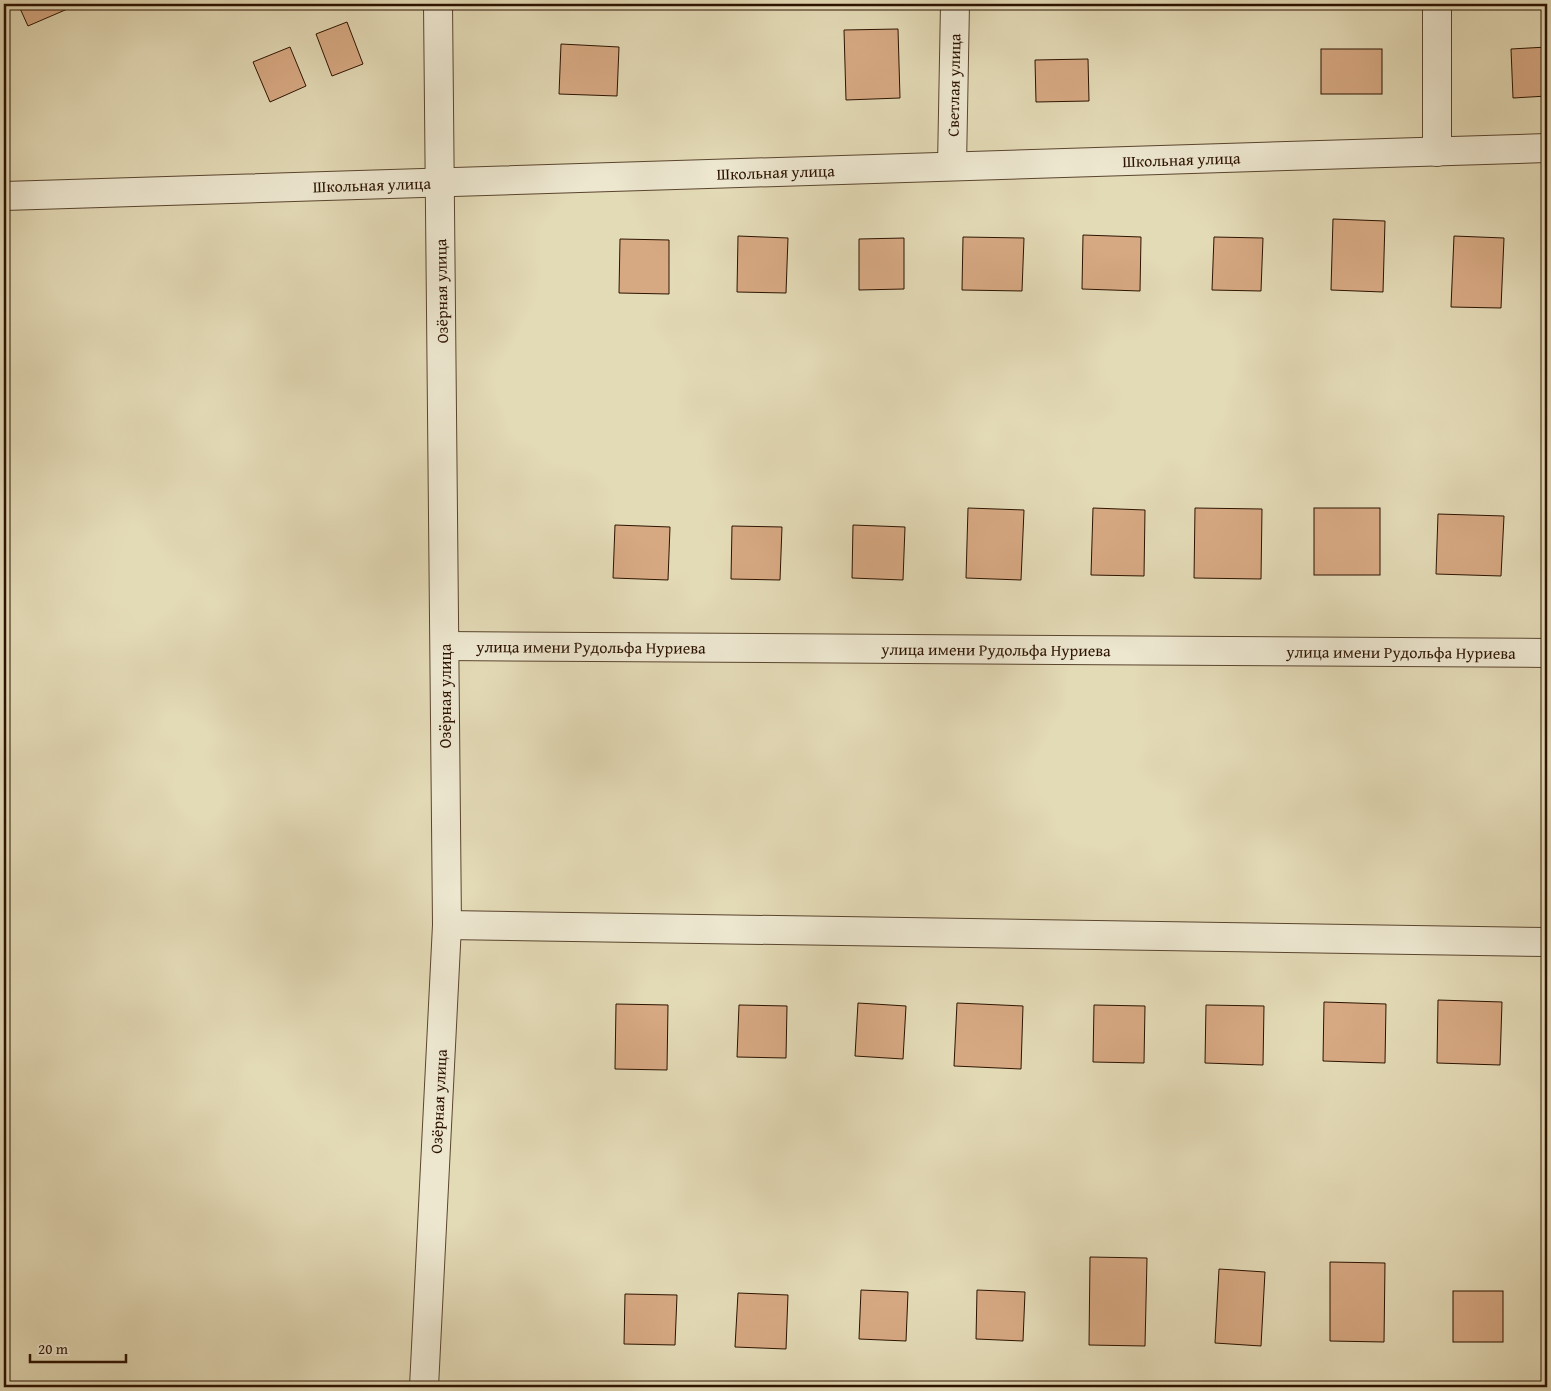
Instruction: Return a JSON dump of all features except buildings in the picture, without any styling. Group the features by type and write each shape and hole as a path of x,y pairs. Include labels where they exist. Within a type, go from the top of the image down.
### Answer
{"street":[{"name":"Озёрная улица","path":"424,1387 447,926 438,4"},
{"name":"Светлая улица","path":"952,166 955,4"},
{"path":"1437,4 1437,152"},
{"name":"Школьная улица","path":"4,196 1547,148"},
{"name":"улица имени Рудольфа Нуриева","path":"445,646 1547,653"},
{"path":"447,926 1547,942"}]}
